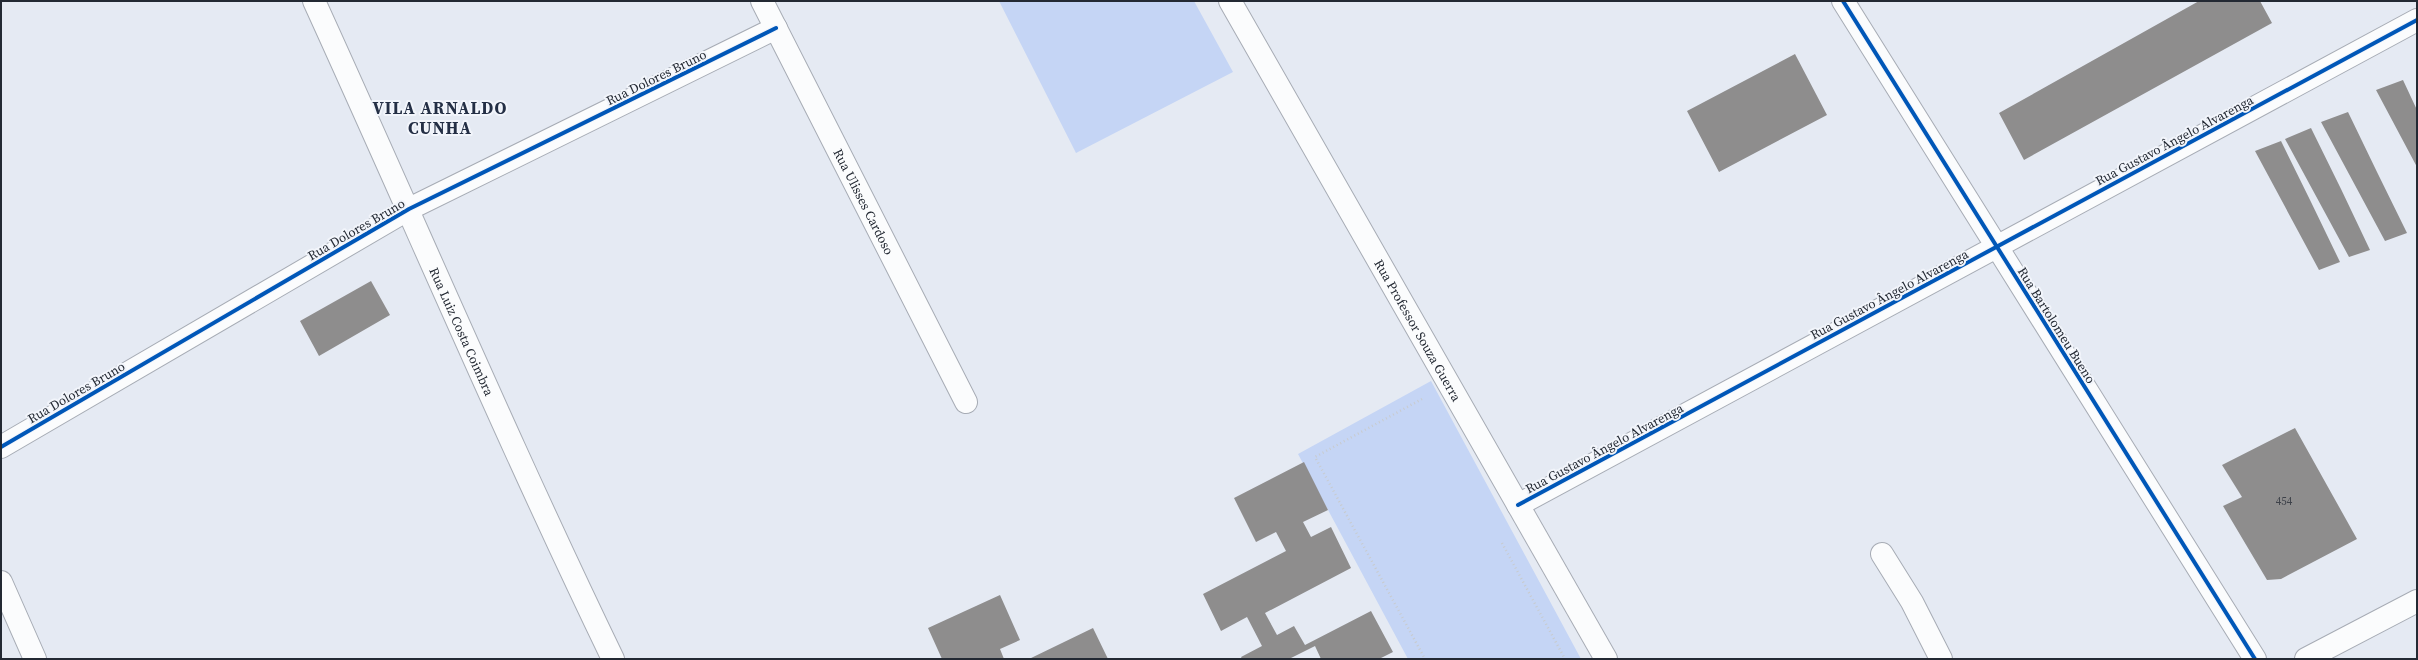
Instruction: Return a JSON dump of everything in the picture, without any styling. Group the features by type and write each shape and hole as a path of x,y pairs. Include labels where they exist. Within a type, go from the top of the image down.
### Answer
{"street":[{"name":"Rua Luiz Costa Coimbra","path":"314,1 409,209 550,528 613,659"},
{"name":"Rua Ulisses Cardoso","path":"762,1 966,402"},
{"name":"Rua Professor Souza Guerra","path":"1230,1 1606,659"},
{"name":"Rua Bartolomeu Bueno","path":"1844,1 2255,659"},
{"name":"Rua Gustavo Ângelo Alvarenga","path":"1518,505 1997,248 2417,20"},
{"name":"Rua Dolores Bruno","path":"1,447 409,209 776,28"},
{"path":"1882,554 1912,602 1941,659"},
{"path":"1,582 34,659"},
{"path":"2306,659 2417,601"}],"path":[{"path":"1425,659 1315,457 1424,398 1428,405"},
{"path":"1501,541 1565,659"}],"shaded area":[{"path":"999,1 1194,1 1233,72 1076,153"},
{"path":"1431,381 1581,659 1408,659 1298,454"}],"building":[{"path":"2199,1 2260,1 2272,23 2024,160 1999,113"},
{"path":"1795,54 1827,115 1719,172 1687,111"},
{"path":"2403,80 2417,110 2417,167 2376,90"},
{"path":"2348,112 2407,233 2385,241 2321,122"},
{"path":"2311,128 2370,250 2349,257 2285,139"},
{"path":"2281,141 2340,262 2319,270 2255,151"},
{"path":"371,281 390,315 319,356 300,321"},
{"path":"2295,428 2357,539 2281,579 2267,580 2223,506 2242,497 2222,465"},
{"path":"1304,462 1328,510 1303,522 1311,537 1331,527 1351,568 1265,613 1277,635 1294,626 1305,645 1371,611 1393,652 1379,659 1321,659 1315,646 1289,659 1242,659 1241,657 1262,646 1247,617 1221,631 1203,594 1286,551 1276,532 1256,542 1234,498"},
{"path":"1000,595 1020,640 1000,649 1004,659 942,659 928,628"},
{"path":"1093,628 1108,659 1029,659"}],"cycle path":[{"path":"1843,1 2255,659"},
{"path":"1518,505 2417,20"},
{"path":"1,447 409,209 776,28"}],"district":[{"name":"VILA ARNALDO CUNHA","path":"440,118"}]}
